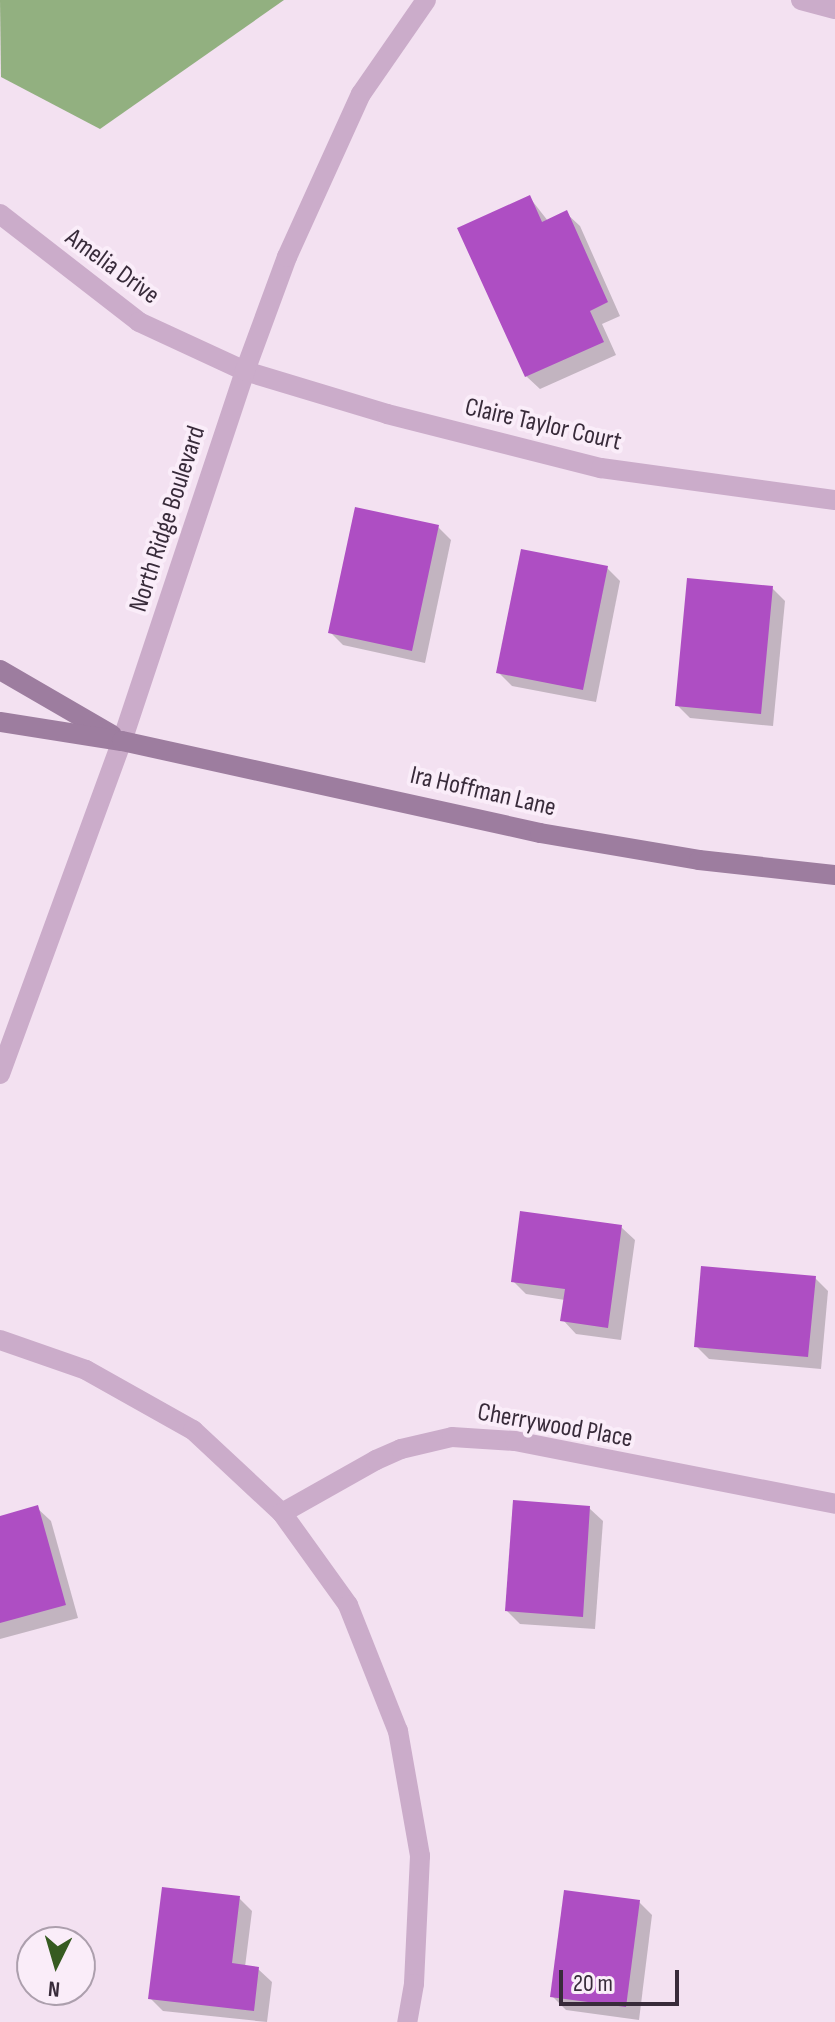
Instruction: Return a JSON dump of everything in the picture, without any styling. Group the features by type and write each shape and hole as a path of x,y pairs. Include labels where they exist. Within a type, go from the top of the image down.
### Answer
{"main road":[{"name":"Ira Hoffman Lane","path":"0,670 122,741"},
{"name":"Ira Hoffman Lane","path":"0,722 122,741 540,833 699,860 835,875"}],"street":[{"name":"North Ridge Boulevard","path":"0,1074 122,741 245,371 287,257 361,94 426,0"},
{"path":"801,0 835,9"},
{"name":"Amelia Drive","path":"0,214 139,322 245,371"},
{"name":"Claire Taylor Court","path":"245,371 387,414 601,468 835,500"},
{"path":"0,1340 86,1370 193,1430 282,1513 348,1605 398,1731 420,1856 414,1984 407,2022"},
{"name":"Cherrywood Place","path":"282,1513 376,1460 414,1445 452,1437 515,1441 835,1504"}],"shaded area":[{"path":"0,0 284,0 100,129 1,77"}],"building":[{"path":"530,195 542,222 567,210 608,302 590,311 604,342 525,377 457,228"},
{"path":"355,507 439,525 412,651 328,633"},
{"path":"521,549 608,566 583,690 496,673"},
{"path":"687,578 773,586 761,714 675,706"},
{"path":"520,1211 622,1225 608,1328 560,1321 565,1289 511,1282"},
{"path":"701,1266 816,1276 808,1357 694,1347"},
{"path":"513,1500 590,1506 583,1617 505,1611"},
{"path":"38,1505 66,1605 0,1623 0,1516"},
{"path":"162,1887 240,1896 232,1963 259,1967 254,2011 148,1999"},
{"path":"564,1890 640,1900 626,2007 550,1997"}]}
